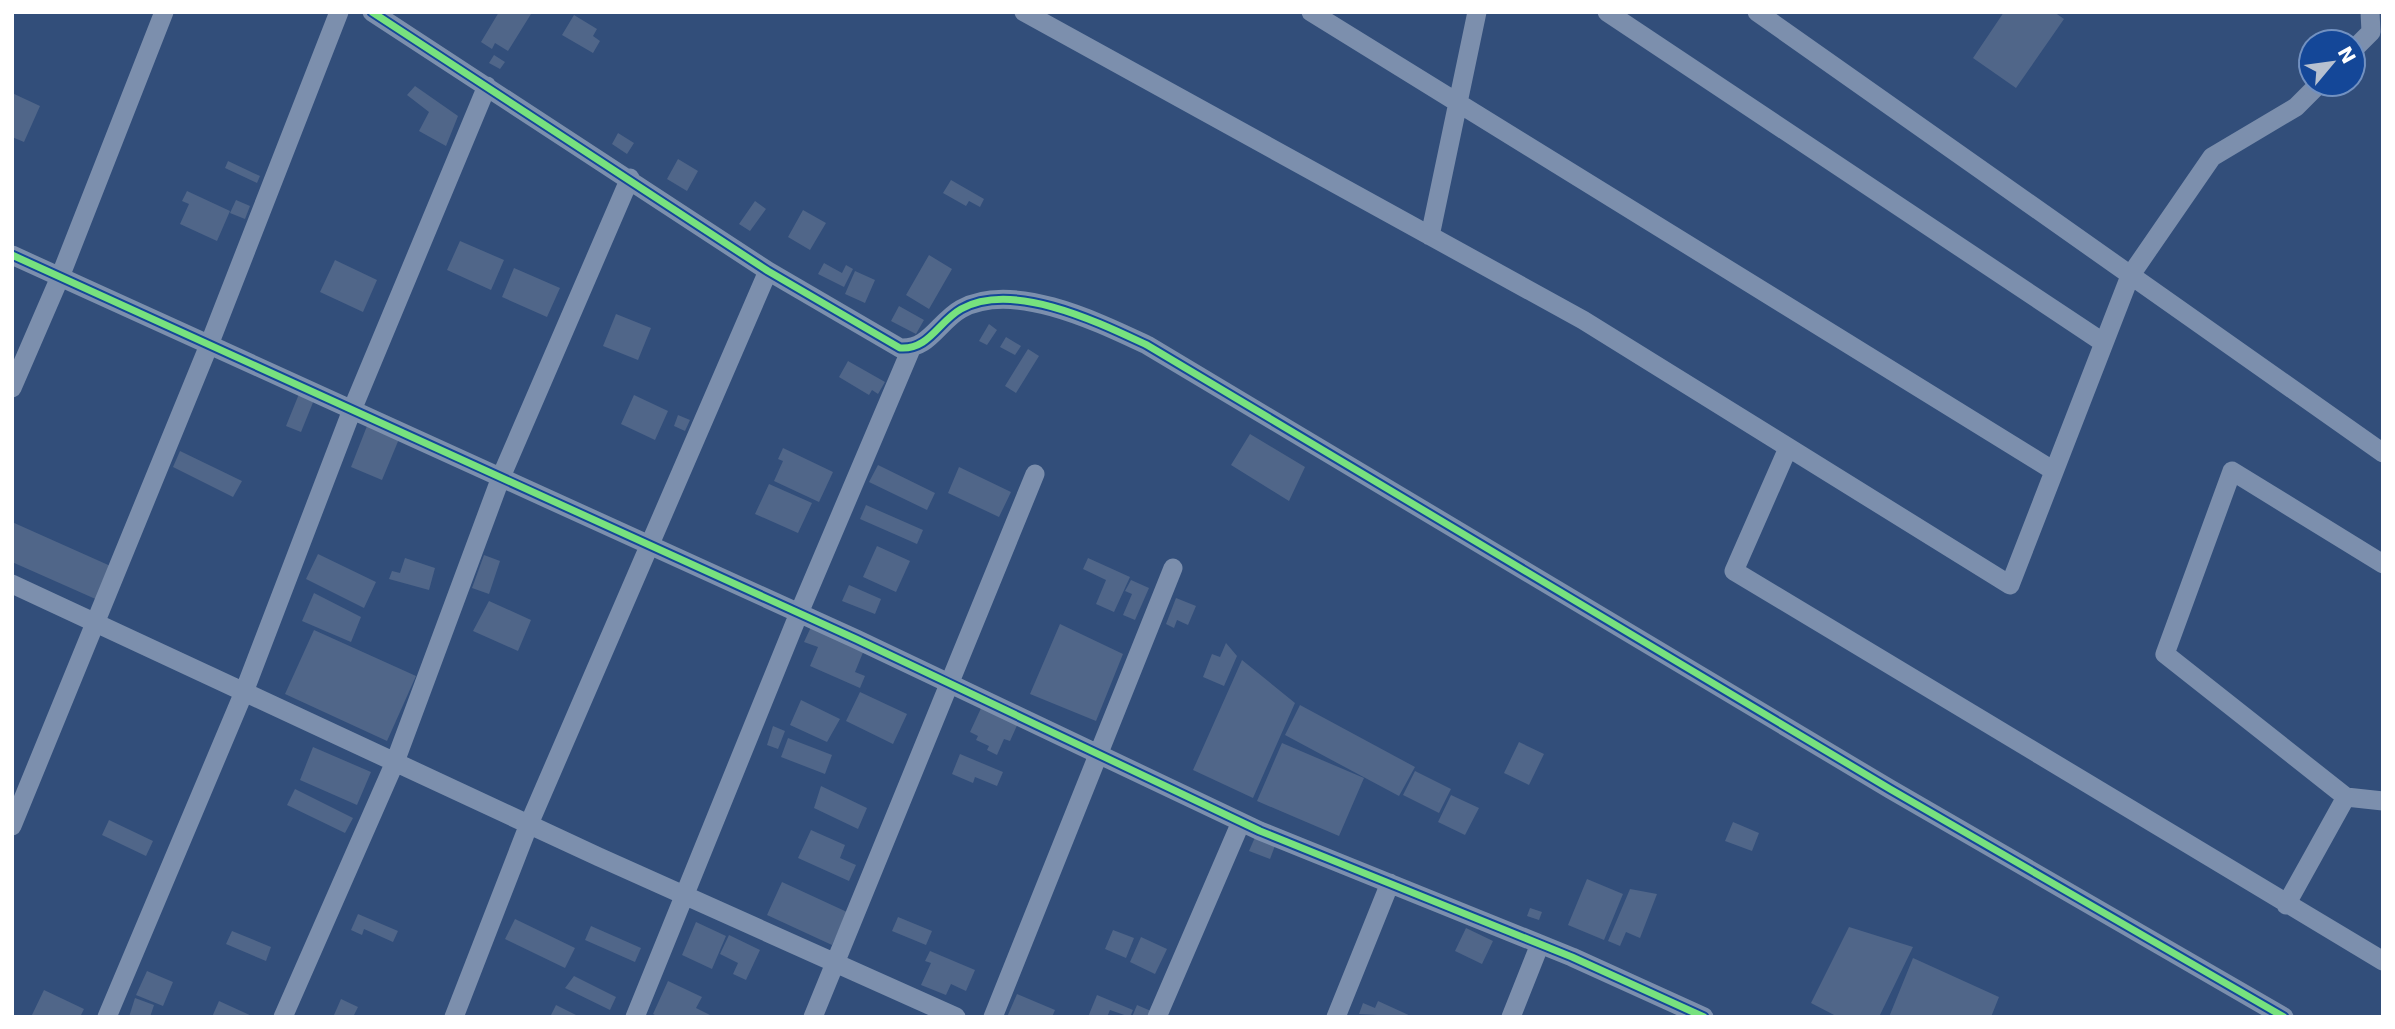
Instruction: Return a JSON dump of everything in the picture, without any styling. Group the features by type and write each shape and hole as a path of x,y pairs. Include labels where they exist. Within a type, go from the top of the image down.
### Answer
{"street":[{"path":"12,388 60,277 164,12"},
{"path":"12,826 209,345 339,12"},
{"path":"372,12 630,178 768,271 900,348 911,349 926,342 962,308 998,300 1042,303 1089,318 1147,345 1890,789 2284,1017"},
{"path":"1024,12 1583,320 2010,585 2130,276 2213,157 2296,107 2305,98"},
{"path":"1311,12 2054,471"},
{"path":"1430,236 1460,104 1477,12"},
{"path":"1607,12 2104,343"},
{"path":"1757,12 2383,453"},
{"path":"2367,36 2371,32 2370,12"},
{"path":"107,1017 244,692 352,410 487,86"},
{"path":"283,1017 395,762 501,477 630,178"},
{"path":"12,255 799,613 1241,822 1540,944 1692,1014"},
{"path":"454,1017 529,824 768,271"},
{"path":"635,1017 799,613 911,349"},
{"path":"1788,448 1734,571 2383,961"},
{"path":"2383,564 2232,471 2165,654 2346,797 2383,801"},
{"path":"813,1017 1035,474"},
{"path":"993,1017 1173,568"},
{"path":"12,584 683,895 956,1017"},
{"path":"2286,905 2346,797"},
{"path":"1157,1017 1241,822"},
{"path":"1336,1017 1390,883"},
{"path":"1511,1017 1540,944"}],"building":[{"path":"499,12 531,14 508,51 495,43 492,49 481,42"},
{"path":"2004,12 2054,12 2064,19 2016,88 1973,58"},
{"path":"574,15 597,29 593,36 600,41 593,53 562,35"},
{"path":"494,55 505,62 500,69 489,63"},
{"path":"415,86 458,116 446,146 419,131 429,112 407,95"},
{"path":"12,93 40,106 24,142 12,137"},
{"path":"618,133 634,143 627,154 612,144"},
{"path":"678,159 698,171 687,191 667,179"},
{"path":"228,161 260,176 257,183 225,168"},
{"path":"951,180 984,199 980,207 969,201 966,206 943,193"},
{"path":"187,191 230,211 217,241 180,224 189,204 182,201"},
{"path":"236,200 250,206 245,219 230,213"},
{"path":"755,201 766,209 750,231 739,224"},
{"path":"803,210 826,223 810,250 788,237"},
{"path":"460,241 504,260 491,290 447,270"},
{"path":"929,255 952,269 929,309 906,295"},
{"path":"335,260 377,280 363,312 320,292"},
{"path":"824,263 842,273 846,265 853,269 844,287 818,274"},
{"path":"514,268 560,288 547,317 502,297"},
{"path":"855,271 875,280 865,303 845,294"},
{"path":"899,306 924,320 916,334 891,321"},
{"path":"616,314 651,328 638,360 603,346"},
{"path":"989,324 997,330 987,345 979,341"},
{"path":"1006,337 1021,346 1015,355 1000,347"},
{"path":"1028,349 1039,356 1016,393 1005,386"},
{"path":"848,361 885,382 878,394 872,390 869,395 839,377"},
{"path":"299,394 314,400 301,432 286,426"},
{"path":"634,395 668,411 655,440 621,424"},
{"path":"678,415 690,420 685,431 674,426"},
{"path":"367,426 399,439 382,480 351,467"},
{"path":"1250,434 1305,467 1289,501 1231,465"},
{"path":"783,448 833,472 819,502 774,481 783,461 778,459"},
{"path":"180,451 242,481 233,497 173,467"},
{"path":"878,465 935,493 927,510 869,482"},
{"path":"959,467 1011,492 999,517 948,493"},
{"path":"769,484 812,503 798,533 755,514"},
{"path":"866,505 923,530 917,544 860,519"},
{"path":"12,522 115,568 100,601 12,562"},
{"path":"877,546 910,561 896,592 863,577"},
{"path":"318,554 376,582 364,608 306,579"},
{"path":"484,555 500,561 489,594 472,588"},
{"path":"405,558 435,568 429,590 389,579 392,571 400,573"},
{"path":"1088,558 1130,577 1114,612 1096,604 1106,580 1083,569"},
{"path":"1131,580 1149,588 1135,620 1123,615 1132,594 1125,591"},
{"path":"849,585 881,599 875,614 842,601"},
{"path":"314,593 361,617 351,642 302,621"},
{"path":"1176,598 1196,606 1188,625 1177,620 1174,628 1166,624"},
{"path":"489,601 531,620 518,651 473,631"},
{"path":"1060,624 1123,654 1096,721 1030,694"},
{"path":"811,627 864,650 855,672 865,676 860,688 810,666 818,647 804,642"},
{"path":"314,630 416,676 387,741 285,694"},
{"path":"1226,643 1237,656 1224,686 1203,677 1212,654 1220,657"},
{"path":"1242,660 1295,703 1253,798 1193,770"},
{"path":"860,692 907,714 893,744 846,721"},
{"path":"801,700 840,719 827,742 790,725"},
{"path":"983,704 1019,721 1010,741 1004,739 997,755 987,750 989,746 976,740 978,736 970,732"},
{"path":"1300,705 1415,767 1399,796 1285,735"},
{"path":"773,726 785,731 778,749 767,745"},
{"path":"788,738 832,755 825,774 781,757"},
{"path":"1519,742 1544,754 1529,785 1504,773"},
{"path":"1282,743 1364,778 1339,836 1257,801"},
{"path":"313,747 371,772 357,805 300,780"},
{"path":"960,754 1003,772 997,786 975,777 973,783 952,774"},
{"path":"1415,771 1451,789 1439,813 1403,795"},
{"path":"821,786 867,808 858,829 814,808"},
{"path":"295,789 353,818 345,833 287,805"},
{"path":"1451,795 1479,808 1465,835 1438,822"},
{"path":"109,820 153,841 146,856 102,835"},
{"path":"1733,822 1759,833 1752,851 1725,841"},
{"path":"811,830 845,845 840,858 856,865 849,881 798,858"},
{"path":"1256,835 1276,843 1270,859 1249,851"},
{"path":"1587,879 1623,894 1604,940 1568,925"},
{"path":"782,882 847,912 832,945 767,915"},
{"path":"1630,889 1657,894 1640,938 1626,932 1620,946 1608,941"},
{"path":"1530,908 1542,912 1539,920 1527,916"},
{"path":"358,914 398,931 393,942 364,929 362,935 351,930"},
{"path":"898,917 932,931 926,945 892,931"},
{"path":"515,919 575,948 565,968 505,939"},
{"path":"696,922 726,936 712,969 682,955"},
{"path":"591,926 641,948 635,962 585,940"},
{"path":"1849,927 1913,947 1879,1017 1838,1017 1811,1003"},
{"path":"1466,928 1493,941 1482,964 1455,951"},
{"path":"1113,930 1134,938 1126,958 1105,949"},
{"path":"232,931 271,947 266,961 226,944"},
{"path":"729,935 760,950 746,980 733,974 738,963 720,954"},
{"path":"1141,937 1167,949 1155,974 1130,962"},
{"path":"930,951 975,970 966,991 951,984 946,995 921,985 931,963 925,961"},
{"path":"1913,958 1999,997 1991,1017 1889,1017"},
{"path":"147,971 173,982 163,1006 136,995"},
{"path":"574,976 616,997 610,1010 565,988"},
{"path":"668,981 702,997 696,1008 714,1017 659,1017 653,1014"},
{"path":"44,990 84,1009 80,1017 31,1017"},
{"path":"1017,994 1055,1010 1052,1017 1007,1017"},
{"path":"1097,995 1133,1010 1130,1017 1110,1010 1107,1017 1088,1017"},
{"path":"135,998 154,1005 150,1017 129,1017"},
{"path":"341,999 358,1007 353,1017 334,1015"},
{"path":"219,1001 254,1017 212,1017"},
{"path":"1378,1001 1413,1017 1359,1014 1363,1003 1375,1008"},
{"path":"556,1005 580,1017 550,1017"},
{"path":"1137,1005 1151,1011 1149,1017 1132,1017"}],"cycle path":[{"path":"372,12 768,271 900,348 919,345 961,309 982,301 1005,299 1030,302 1081,316 1147,345 1890,789 2284,1017"},
{"path":"12,255 856,639 1260,831 1572,957 1704,1017"}]}
